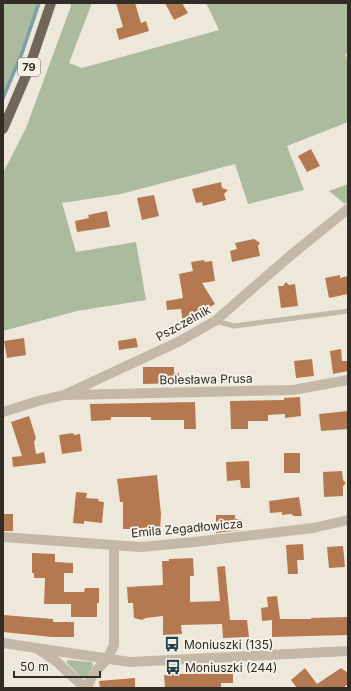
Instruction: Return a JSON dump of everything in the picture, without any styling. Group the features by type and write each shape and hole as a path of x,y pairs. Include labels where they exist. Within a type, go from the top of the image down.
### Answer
{"main road":[{"name":"79","path":"3,128 28,71 51,3"}],"street":[{"name":"Pszczelnik","path":"3,412 38,401 64,395 178,342 215,321 290,256 348,209"},
{"name":"Bolesława Prusa","path":"64,395 293,390 348,380"},
{"name":"Emila Zegadłowicza","path":"3,537 141,547 313,528 348,520"},
{"path":"38,649 57,662 86,688 93,674 107,659 114,645 114,546"},
{"path":"3,643 130,662 348,651"}],"lane":[{"path":"215,321 234,326 348,311"}],"green space":[{"path":"5,3 40,3 36,17 3,97 3,11"},
{"path":"70,3 92,3 69,63 82,68 219,30 206,3 348,3 348,53 345,54 348,60 348,122 287,146 304,190 248,204 235,164 121,194 62,203 76,252 136,242 146,300 77,311 3,331 3,173 26,128 71,6"},
{"path":"348,184 348,202 345,204 329,191"},
{"path":"68,660 92,662 93,665 86,679 82,678 66,662"}],"building":[{"path":"116,3 135,3 141,23 146,21 149,31 119,40 116,29 123,27"},
{"path":"165,3 182,3 188,13 174,20"},
{"path":"311,149 320,166 307,172 298,156"},
{"path":"221,182 222,188 228,190 224,194 226,200 203,206 202,202 196,203 192,189"},
{"path":"154,195 159,216 142,220 137,198"},
{"path":"107,211 110,227 77,232 75,221 89,218 88,215"},
{"path":"254,239 260,243 258,246 260,256 232,262 230,251 237,249 235,243"},
{"path":"204,260 205,262 212,261 215,281 202,283 215,304 183,324 181,309 167,310 166,301 183,298 179,274 193,271 191,262"},
{"path":"340,275 340,278 348,276 348,294 329,298 325,278"},
{"path":"286,282 289,285 295,284 298,306 281,308 278,286 283,286"},
{"path":"24,338 26,355 7,358 4,341"},
{"path":"136,338 138,347 119,350 118,341"},
{"path":"341,349 342,361 348,361 348,371 333,374 330,351"},
{"path":"312,359 314,376 296,378 294,361"},
{"path":"143,367 174,367 174,373 179,373 180,383 143,384"},
{"path":"300,397 301,416 285,418 285,414 268,415 268,421 248,421 248,429 231,429 230,401 284,400 284,398"},
{"path":"195,402 196,429 184,429 184,420 151,420 151,417 111,417 111,420 91,421 90,404"},
{"path":"348,411 348,429 321,431 319,414"},
{"path":"29,416 36,438 34,442 36,454 44,452 46,463 13,467 12,457 22,456 11,422"},
{"path":"73,433 74,435 80,434 82,451 62,454 59,435"},
{"path":"284,453 300,453 300,473 284,473"},
{"path":"249,461 250,488 241,488 240,480 227,481 226,462"},
{"path":"342,471 343,480 346,483 343,486 343,496 324,497 323,472"},
{"path":"157,475 161,514 160,532 145,532 145,529 123,529 123,502 120,502 117,479"},
{"path":"76,492 87,493 86,498 99,499 98,501 104,502 102,523 84,521 84,524 73,523"},
{"path":"299,497 302,516 294,516 291,514 282,515 282,512 270,513 269,501"},
{"path":"3,514 13,514 13,531 3,531"},
{"path":"216,515 235,515 235,519 241,519 241,530 216,533"},
{"path":"303,544 304,560 297,560 298,574 288,574 286,545"},
{"path":"343,546 345,567 329,568 327,547"},
{"path":"32,553 55,554 55,562 73,563 73,573 64,573 64,592 84,592 85,588 99,588 97,617 71,617 71,604 44,604 45,578 34,578 34,573 32,573"},
{"path":"193,558 194,576 190,576 190,602 220,601 217,567 225,566 230,620 247,620 249,637 223,638 222,624 181,625 182,634 163,635 163,616 146,618 142,620 134,618 133,603 128,603 127,587 163,585 162,561 169,561 169,559"},
{"path":"277,596 280,619 348,617 348,635 272,637 272,620 262,621 261,608 268,607 267,597"},
{"path":"3,615 53,619 53,622 74,622 74,637 52,637 3,632"},
{"path":"305,668 317,684 341,668 348,673 348,684 343,688 297,688 291,680"},
{"path":"233,671 233,683 221,683 221,688 165,688 164,675"},
{"path":"135,678 135,688 100,688 99,681"}],"waterway":[{"path":"3,98 22,53 39,3"}],"place":[{"name":"Moniuszki (135)","path":"172,644"},
{"name":"Moniuszki (244)","path":"173,667"}]}
